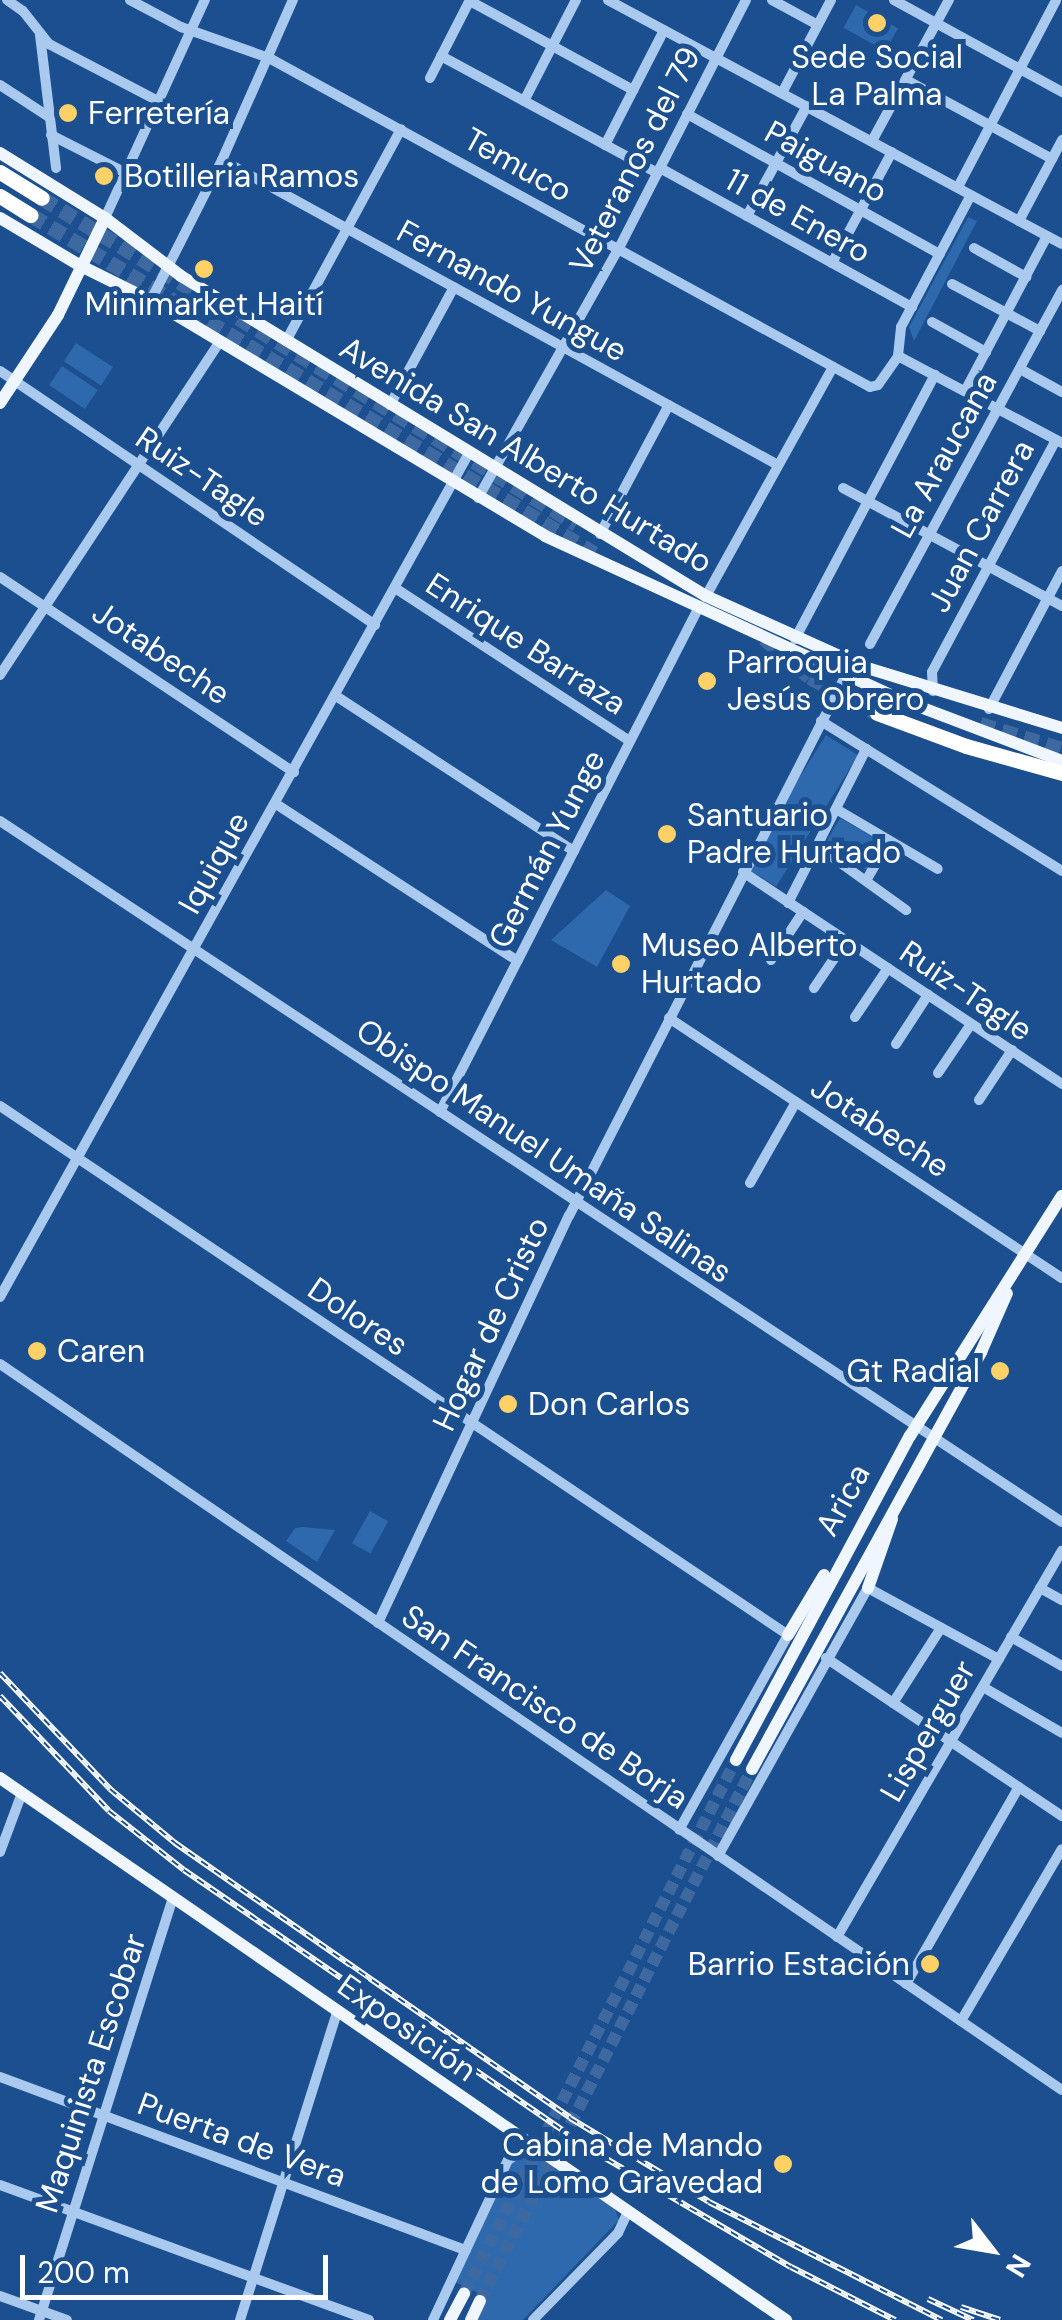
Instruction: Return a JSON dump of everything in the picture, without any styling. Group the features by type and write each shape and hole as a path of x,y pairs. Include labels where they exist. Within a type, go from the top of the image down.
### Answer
{"highway":[{"path":"0,172 42,198"},
{"path":"0,196 31,215"},
{"path":"878,713 966,746 1062,773"}],"main road":[{"name":"Avenida San Alberto Hurtado","path":"0,152 104,218 170,269 706,596 796,639 934,692 1060,724"},
{"name":"Avenida San Alberto Hurtado","path":"0,218 81,266 151,300 452,484 570,549 968,728 1062,761"},
{"path":"0,403 71,292 104,218"},
{"path":"71,292 99,274"},
{"name":"Arica","path":"736,1760 915,1427 1062,1196"},
{"name":"Arica","path":"752,1769 931,1437 982,1352 1014,1277"},
{"path":"868,1588 895,1504"},
{"path":"788,1635 860,1524"},
{"name":"Exposición","path":"0,1778 786,2320"},
{"path":"450,2320 464,2294"},
{"path":"471,2320 480,2302"}],"street":[{"path":"7,0 24,12 49,44 160,102"},
{"name":"Temuco","path":"130,0 192,30 270,58 875,387 898,356"},
{"path":"104,218 205,0"},
{"path":"151,300 222,160 293,0"},
{"path":"430,78 470,0 633,90"},
{"path":"524,101 576,0"},
{"path":"608,0 1062,244"},
{"path":"772,0 818,25"},
{"path":"782,92 831,0"},
{"path":"894,0 1062,92"},
{"path":"872,141 949,0"},
{"path":"958,188 1056,0"},
{"name":"Veteranos del 79","path":"478,498 618,250 717,57 740,2"},
{"path":"605,144 664,30"},
{"path":"39,32 56,168"},
{"name":"11 de Enero","path":"442,56 747,216 912,308"},
{"path":"906,80 1052,159"},
{"path":"0,85 49,117"},
{"path":"747,216 807,106"},
{"name":"Paiguano","path":"687,114 940,254"},
{"path":"286,341 401,130"},
{"path":"52,135 126,173"},
{"path":"1019,221 1062,140"},
{"path":"832,263 892,152"},
{"name":"Fernando Yungue","path":"222,160 778,465"},
{"path":"972,195 901,326 898,356 1059,441"},
{"path":"965,391 1048,236"},
{"path":"974,248 1026,277"},
{"path":"952,284 1040,331"},
{"path":"390,405 454,287"},
{"name":"La Araucana","path":"870,644 1061,293"},
{"path":"932,322 986,352"},
{"path":"0,674 220,341"},
{"path":"706,596 833,367"},
{"path":"1020,369 1062,392"},
{"name":"Ruiz-Tagle","path":"0,371 375,625"},
{"path":"796,639 935,374"},
{"path":"600,534 669,405"},
{"name":"Juan Carrera","path":"934,692 932,672 1059,441"},
{"name":"Iquique","path":"0,1296 469,453"},
{"path":"843,488 1062,606"},
{"path":"990,708 1062,571"},
{"name":"Jotabeche","path":"0,577 294,772"},
{"name":"Enrique Barraza","path":"395,588 630,741"},
{"name":"Germán Yunge","path":"440,1112 698,608"},
{"name":"Hogar de Cristo","path":"378,1623 576,1202 846,675"},
{"path":"336,696 574,851"},
{"path":"821,722 1062,871"},
{"path":"788,902 866,750"},
{"path":"276,804 518,960"},
{"path":"836,809 938,868"},
{"name":"Obispo Manuel Umaña Salinas","path":"0,821 1062,1522"},
{"path":"868,879 890,840"},
{"path":"817,846 906,910"},
{"name":"Ruiz-Tagle","path":"743,872 1062,1084"},
{"path":"771,960 802,912"},
{"path":"814,988 846,941"},
{"path":"855,1017 888,968"},
{"path":"896,1044 928,996"},
{"name":"Jotabeche","path":"669,1018 1062,1278"},
{"path":"938,1073 972,1024"},
{"path":"979,1100 1012,1050"},
{"path":"750,1183 796,1102"},
{"name":"Dolores","path":"0,1106 788,1635"},
{"name":"San Francisco de Borja","path":"0,1364 1062,2090"},
{"name":"Lisperguer","path":"838,1937 1062,1551"},
{"path":"718,1856 868,1588 999,1659"},
{"path":"1040,1588 1062,1600"},
{"path":"893,1703 942,1628"},
{"path":"679,1830 788,1635"},
{"path":"1011,1637 1062,1666"},
{"path":"826,1658 1062,1816"},
{"path":"982,1687 1062,1733"},
{"path":"906,1984 1019,1787"},
{"path":"0,1852 22,1793"},
{"path":"961,2021 1062,1849"},
{"name":"Maquinista Escobar","path":"40,2315 173,1898"},
{"path":"240,2320 337,2013"},
{"name":"Puerta de Vera","path":"0,2077 466,2250"},
{"path":"433,2320 508,2160 529,2146"},
{"path":"0,2185 369,2320"},
{"path":"533,2320 618,2233 628,2212"},
{"path":"0,2296 40,2315 67,2320"}],"shaded area":[{"path":"856,5 898,28 885,51 843,28"},
{"path":"968,217 977,221 914,341 909,327"},
{"path":"76,343 113,367 101,385 64,361"},
{"path":"62,366 98,390 85,409 49,385"},
{"path":"826,735 858,755 776,887 744,866"},
{"path":"840,818 884,844 868,871 824,846"},
{"path":"606,890 630,906 597,967 551,940"},
{"path":"370,1511 388,1521 370,1554 352,1543"},
{"path":"295,1528 335,1530 317,1562 286,1541"},
{"path":"530,2152 615,2209 619,2220 523,2320 476,2320 487,2297 455,2282 513,2157"}],"tunnel":[{"path":"42,198 577,524"},
{"path":"31,215 594,553"},
{"path":"764,638 810,677 877,713"},
{"path":"980,724 1062,749"},
{"path":"464,2294 736,1760"},
{"path":"480,2301 752,1769"}],"railway":[{"path":"0,1673 110,1789 175,1843 570,2118 709,2202 942,2320"},
{"path":"0,1696 109,1811 184,1870 593,2151 791,2267 895,2320"},
{"path":"928,2299 973,2320"},
{"path":"961,2307 1000,2320"}],"place":[{"name":"Sede Social La Palma","path":"877,23"},
{"name":"Ferretería","path":"68,113"},
{"name":"Botilleria Ramos","path":"104,176"},
{"name":"Minimarket Haití","path":"204,269"},
{"name":"Parroquia Jesús Obrero","path":"707,681"},
{"name":"Santuario Padre Hurtado","path":"667,834"},
{"name":"Museo Alberto Hurtado","path":"621,964"},
{"name":"Caren","path":"37,1351"},
{"name":"Gt Radial","path":"1000,1371"},
{"name":"Don Carlos","path":"508,1404"},
{"name":"Barrio Estación","path":"930,1964"},
{"name":"Cabina de Mando de Lomo Gravedad","path":"783,2164"}]}
